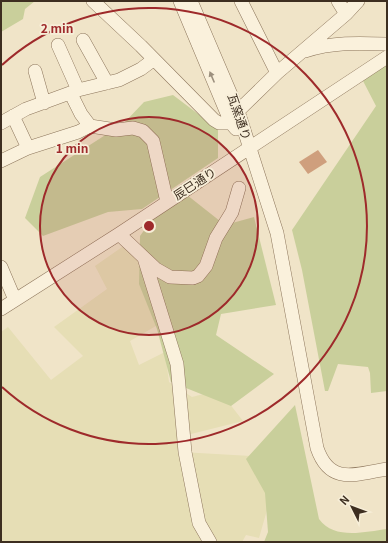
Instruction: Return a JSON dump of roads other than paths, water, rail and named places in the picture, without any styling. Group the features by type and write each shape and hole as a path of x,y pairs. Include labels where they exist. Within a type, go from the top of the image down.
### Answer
{"street":[{"path":"93,1 141,46 153,60 214,120 219,123 232,123"},
{"name":"瓦窯通り","path":"180,1 232,123 250,148"},
{"name":"瓦窯通り","path":"191,1 238,111 250,148"},
{"path":"241,1 277,73"},
{"path":"338,1 346,14"},
{"path":"238,111 277,73 346,14 358,1"},
{"path":"82,40 107,83"},
{"path":"300,52 321,45 339,43 387,44"},
{"path":"58,45 81,114 90,126"},
{"name":"辰巳通り","path":"1,309 119,234 387,57"},
{"path":"1,122 44,103 74,92 130,75 153,60"},
{"path":"35,71 44,103"},
{"path":"13,116 28,148"},
{"path":"1,161 28,148 78,132 90,126 116,130 133,128 143,131 153,141 167,202"},
{"path":"250,148 277,233 317,448 321,460 327,468 335,473 345,476 387,469"},
{"path":"119,234 156,269 170,277 181,279 198,276 206,266 216,238 232,212 239,188"},
{"path":"144,258 177,364 185,452 199,523 210,542"},
{"path":"1,267 15,300"}]}
